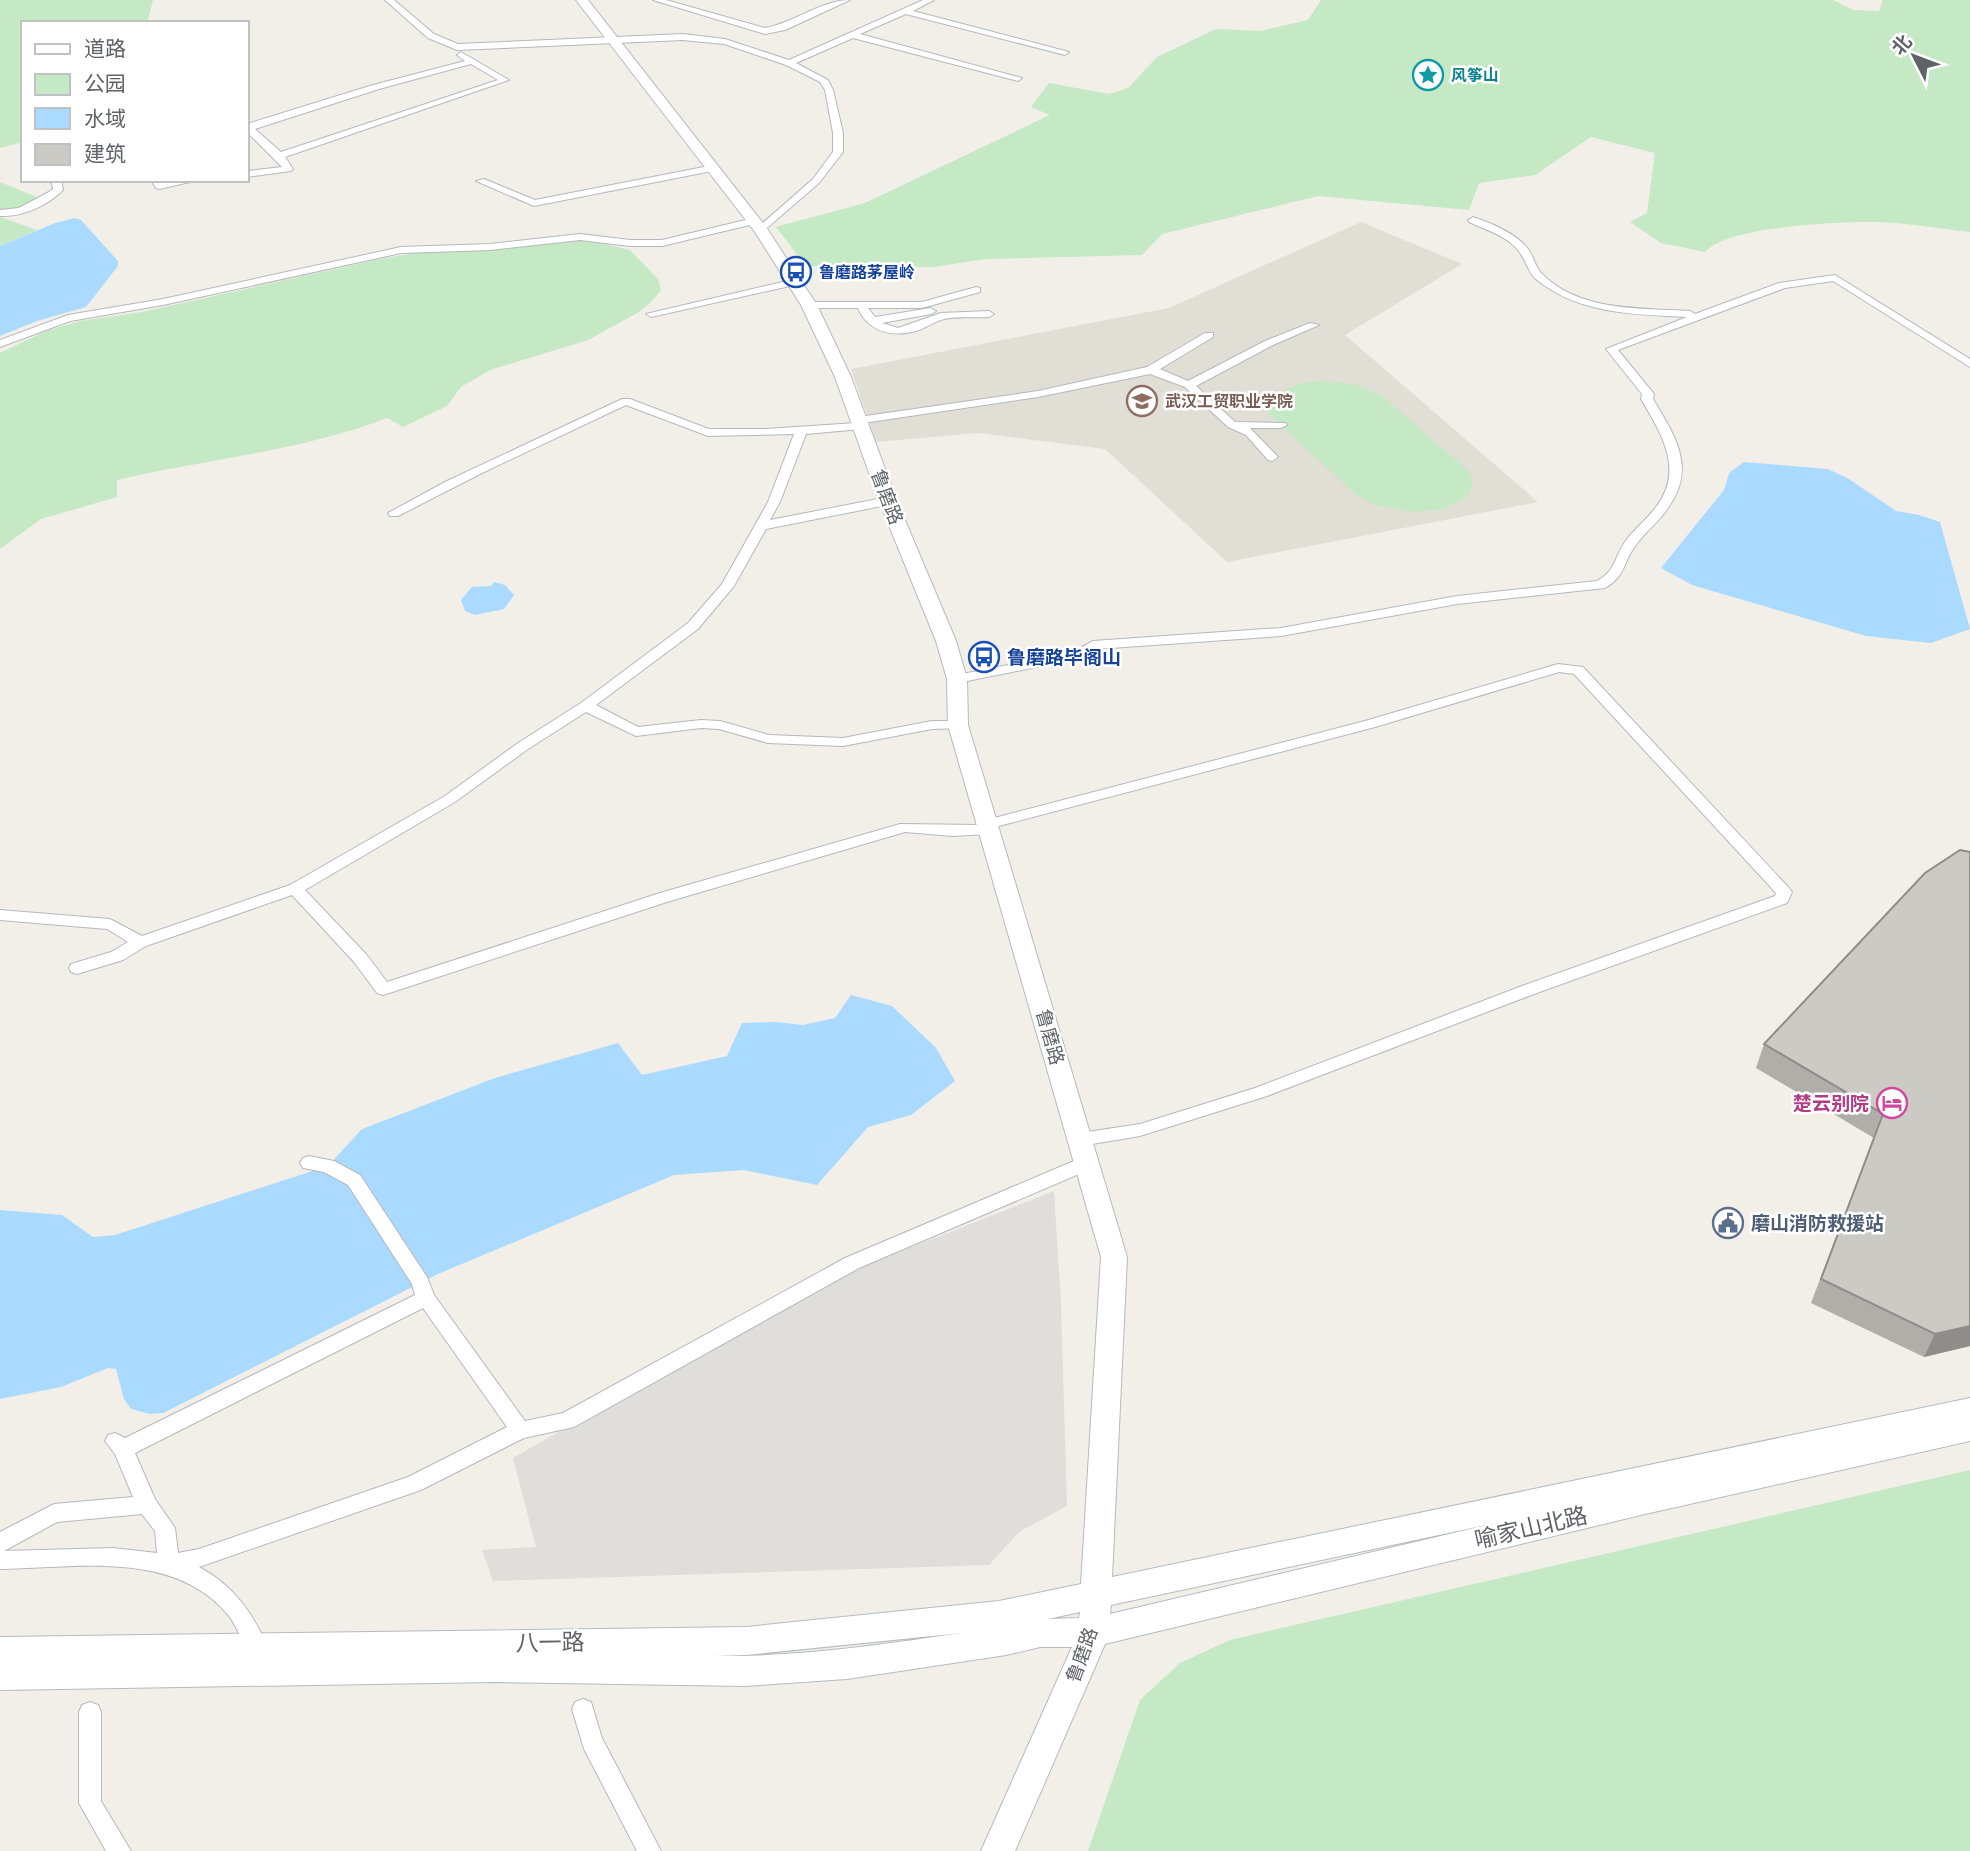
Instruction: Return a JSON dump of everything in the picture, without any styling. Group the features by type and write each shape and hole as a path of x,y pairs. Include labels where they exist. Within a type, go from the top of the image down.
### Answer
{"main road":[{"name":"八一路","path":"0,1675 496,1667 745,1671 847,1664 1006,1641 1040,1633 1094,1632"},
{"name":"鲁磨路","path":"998,1851 1094,1632"}],"street":[{"path":"0,345 32,330 68,318 174,299 401,250 490,247 567,237 663,243 758,230 816,181 838,152 829,90 824,80 789,63 708,39 684,37 457,47 431,36 389,0"},
{"name":"鲁磨路","path":"570,0 609,42 758,230 809,305 843,377 888,501 946,641 957,679 958,725 1114,1257 1094,1632"},
{"name":"鲁磨路","path":"582,0 609,42"},
{"path":"657,0 765,31 782,29 846,0"},
{"path":"789,63 930,0"},
{"path":"905,11 1065,52"},
{"path":"852,35 1018,78"},
{"path":"279,156 505,80 470,62 459,54 457,47"},
{"path":"248,128 376,87 470,62"},
{"path":"248,129 279,156 288,169 248,174"},
{"path":"248,145 261,143"},
{"path":"481,181 534,203 709,169"},
{"path":"0,213 11,215 50,196 58,190 57,182"},
{"path":"157,182 159,186 182,182"},
{"path":"1473,220 1522,247 1531,269 1555,288 1584,303 1616,311 1696,315"},
{"path":"957,679 1077,655 1093,645 1281,632 1458,600 1600,585 1619,572 1628,546 1665,505 1677,477 1674,444 1647,399 1648,394 1642,383 1626,370 1612,349 1696,315 1783,285 1835,278 1970,364"},
{"path":"651,314 795,282"},
{"path":"862,306 866,315 883,329 906,332 961,293 976,290"},
{"path":"809,305 989,314"},
{"path":"1189,385 1269,343 1314,325"},
{"path":"394,513 449,482 626,401 708,432 732,434 801,431 1038,394 1151,370 1209,335"},
{"path":"1151,370 1189,385 1233,425 1250,433 1272,457"},
{"path":"1233,425 1281,425"},
{"path":"77,968 117,956 140,943 295,889 450,799 523,746 586,706 693,626 728,586 774,502 801,431"},
{"path":"761,526 888,501"},
{"path":"295,889 360,958 383,989 665,897 905,827 953,831 988,826 1370,724 1558,667 1578,670 1784,892 1782,899 1528,990 1261,1092 1140,1130 1080,1139"},
{"path":"586,706 636,732 701,724 720,725 768,738 843,742 932,725 958,725"},
{"path":"0,915 110,924 140,943"},
{"path":"309,1163 328,1166 354,1180 420,1282 426,1298 520,1430"},
{"path":"168,1564 198,1558 414,1484 520,1430 567,1421 852,1263 1087,1163"},
{"path":"168,1564 165,1528 148,1505 119,1445 426,1298"},
{"name":"喻家山北路","path":"1096,1596 1970,1410"},
{"name":"喻家山北路","path":"1094,1632 1645,1501 1970,1429"},
{"path":"0,1543 54,1513 148,1505"},
{"path":"0,1560 115,1558 168,1564 191,1570 216,1587 236,1606 257,1647"},
{"name":"八一路","path":"0,1651 746,1641 999,1615 1096,1596"},
{"path":"583,1709 592,1741 649,1851"},
{"path":"90,1713 90,1803 119,1851"}],"shaded area":[{"name":"武汉工贸职业学院","path":"1361,222 1462,264 1345,335 1538,502 1227,562 1105,449 978,433 876,442 851,369 1169,308"},
{"path":"1054,1191 1061,1303 1067,1506 1019,1532 989,1565 493,1581 482,1550 536,1547 513,1458 805,1289"}],"green space":[{"path":"0,0 153,0 148,21 21,21 21,143 0,148"},
{"path":"1321,0 1833,0 1853,10 1879,11 1883,0 1970,0 1970,232 1861,222 1760,231 1717,243 1705,252 1661,243 1630,222 1647,213 1655,153 1591,137 1535,175 1479,183 1469,210 1318,196 1162,234 1142,255 985,259 933,267 806,266 776,227 865,203 1050,115 1031,107 1049,83 1109,94 1128,88 1157,57 1216,29 1260,31 1308,20"},
{"path":"0,182 39,198 0,217"},
{"path":"0,217 37,230 0,246"},
{"path":"558,241 593,241 630,250 658,279 661,290 639,312 588,340 490,370 461,387 447,406 403,427 387,418 288,447 117,480 117,497 41,519 0,549 0,353 46,331 80,321 142,312 385,258 421,252"},
{"path":"1320,381 1354,384 1381,395 1470,472 1473,484 1468,496 1445,509 1410,512 1375,505 1356,495 1252,398 1263,396 1271,403 1286,389"},
{"path":"1970,1470 1970,1851 1088,1851 1140,1700 1180,1663 1230,1640"}],"water":[{"path":"75,218 81,220 118,261 118,266 86,307 37,321 0,336 0,246 55,223"},
{"path":"1744,462 1828,469 1849,479 1896,511 1940,522 1970,629 1931,643 1866,636 1692,585 1661,568 1724,490 1729,473"},
{"path":"494,582 505,585 514,595 504,609 475,615 465,611 461,600 472,587 491,586"},
{"path":"851,995 892,1006 936,1048 955,1081 911,1115 868,1127 817,1185 743,1170 674,1175 438,1274 163,1413 150,1414 131,1409 124,1399 116,1369 108,1368 61,1387 0,1399 0,1210 62,1215 93,1237 115,1235 328,1166 362,1129 495,1078 618,1043 642,1075 727,1056 742,1023 803,1025 835,1018"}],"building":[{"name":"楚云别院","path":"1960,850 1970,852 1970,1326 1935,1334 1821,1279 1883,1114 1764,1044 1925,873"}],"place":[{"name":"风筝山","path":"1428,75"},
{"name":"鲁磨路茅屋岭","path":"796,272"},
{"name":"武汉工贸职业学院","path":"1142,401"},
{"name":"鲁磨路毕阁山","path":"984,657"},
{"name":"楚云别院","path":"1892,1103"},
{"name":"磨山消防救援站","path":"1728,1223"}]}
